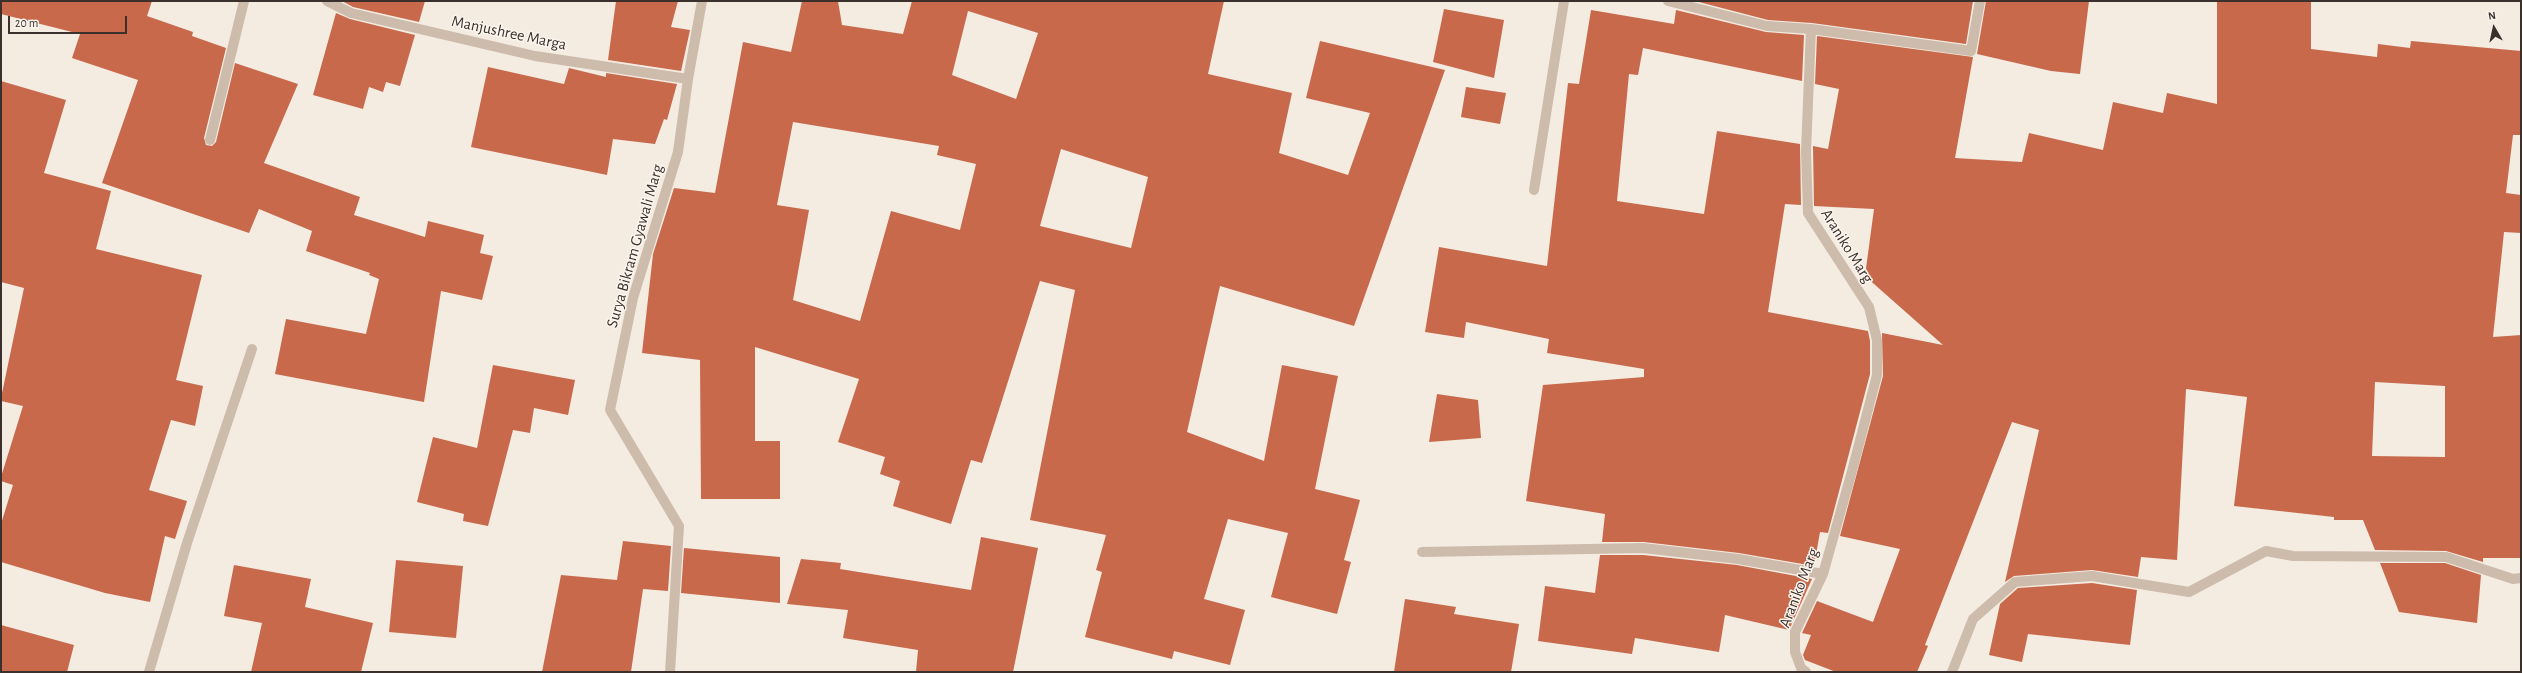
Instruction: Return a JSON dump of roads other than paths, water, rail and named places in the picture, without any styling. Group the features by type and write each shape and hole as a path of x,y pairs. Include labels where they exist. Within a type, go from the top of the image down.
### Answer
{"street":[{"path":"210,140 244,1"},
{"name":"Manjushree Marga","path":"327,1 351,13 535,56 688,79"},
{"name":"Surya Bikram Gyawali Marg","path":"670,672 678,526 610,410 633,298 678,152 688,79 702,1"},
{"path":"1534,190 1564,1"},
{"path":"1668,1 1767,26 1810,29 1971,51 1980,1"},
{"name":"Araniko Marg","path":"1806,672 1801,668 1795,652 1795,632 1823,574 1876,374 1877,340 1869,307 1808,213 1806,151 1810,29"},
{"path":"149,672 187,543 252,349"},
{"path":"1422,552 1643,548 1738,560 1823,574"},
{"path":"1952,672 1973,619 2014,582 2092,576 2189,592 2266,551 2293,556 2446,557 2513,579 2521,578"}]}
